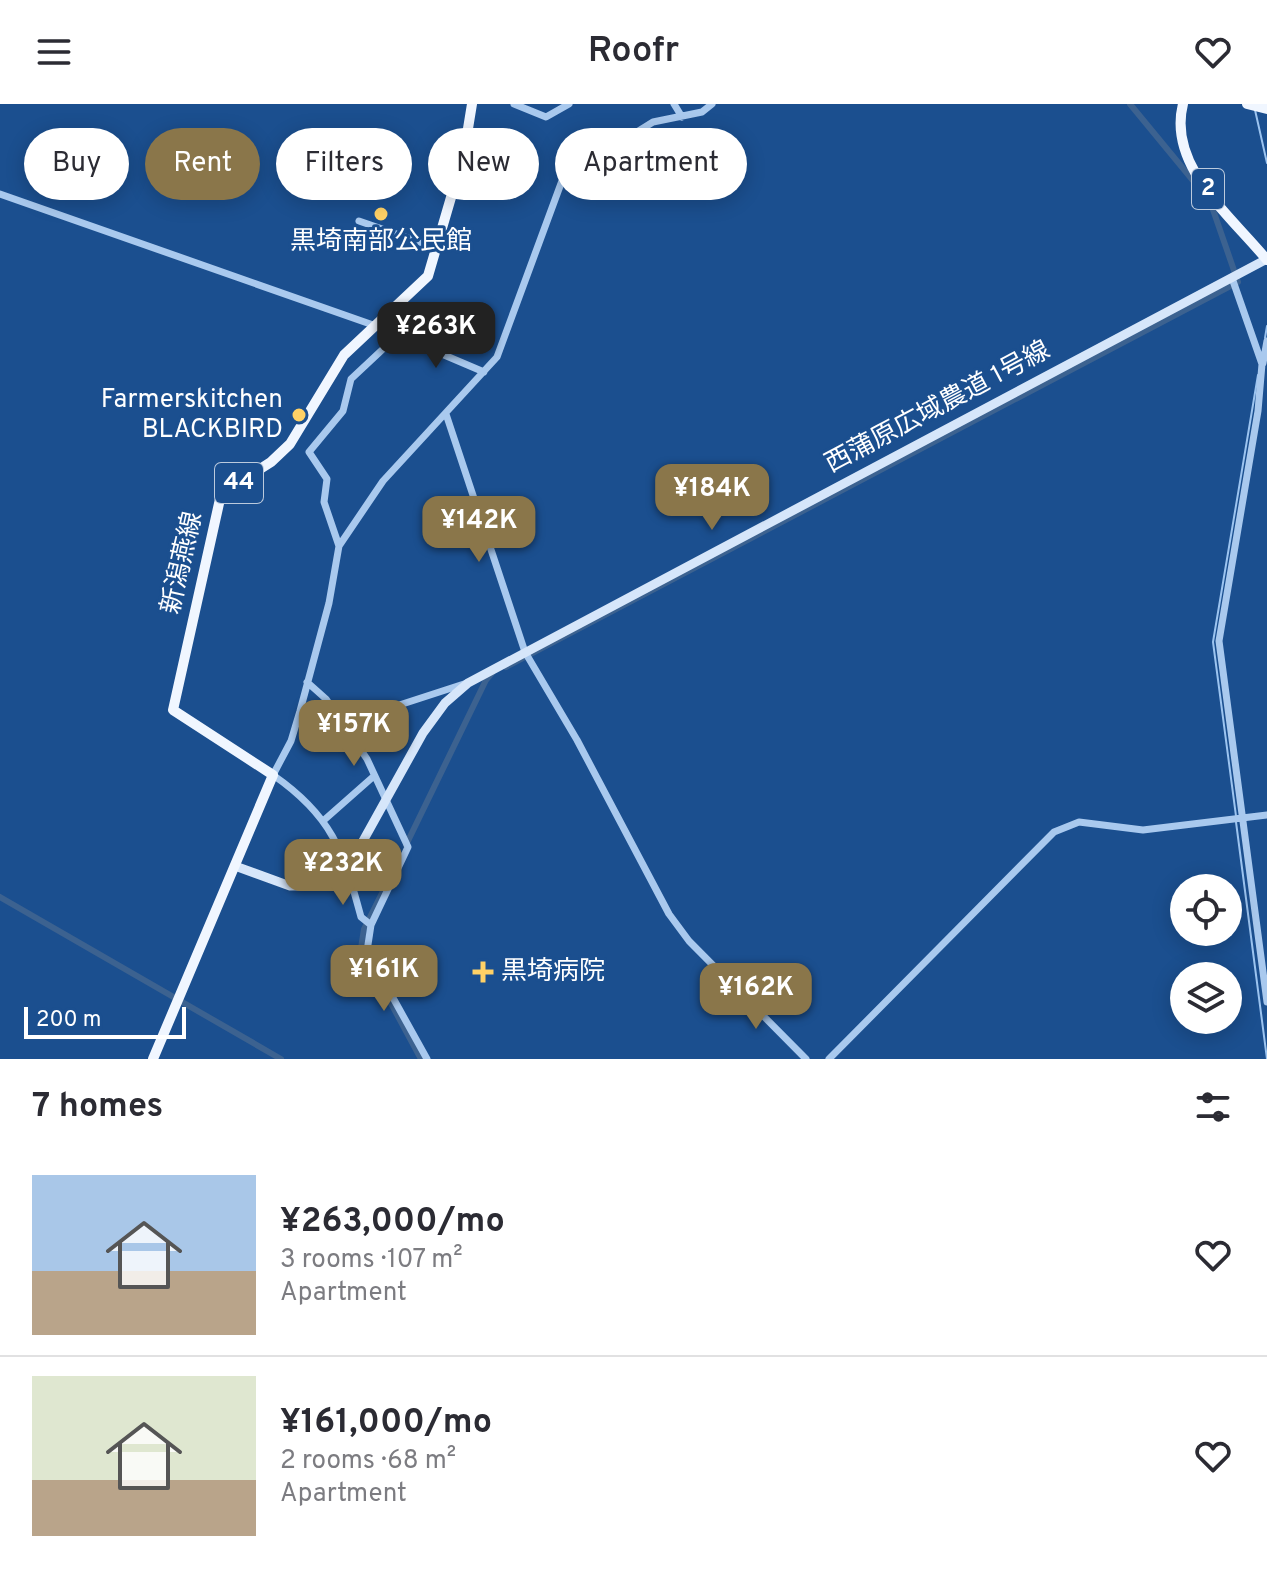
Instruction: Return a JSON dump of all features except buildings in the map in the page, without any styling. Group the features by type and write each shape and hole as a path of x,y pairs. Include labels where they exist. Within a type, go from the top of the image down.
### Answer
{"main road":[{"name":"新潟燕線","path":"273,775 177,715 174,703 220,499 227,490 271,462 290,444 344,355 428,276 464,153 472,104"},
{"name":"2","path":"1183,104 1180,131 1190,166 1267,259"},
{"path":"1247,104 1267,109"},
{"path":"153,1059 273,775"}],"street":[{"path":"514,104 546,117 569,104"},
{"path":"674,104 682,117"},
{"path":"371,925 361,917 337,839 298,792 273,775 291,741 329,603 339,546 383,481 497,357 563,178 653,122 682,117 712,104"},
{"path":"0,194 376,326 484,372"},
{"path":"359,221 437,248"},
{"name":"西蒲原広域農道 1号線","path":"348,868 435,714 468,683 1267,259"},
{"path":"1232,278 1262,364 1261,375"},
{"path":"339,546 324,502 327,479 309,452 343,411 351,379 398,335"},
{"path":"1267,341 1219,641 1267,1002"},
{"path":"446,414 525,652 577,740 669,914 689,941 806,1059"},
{"path":"307,682 344,723 408,847 371,925 367,951 427,1059"},
{"path":"344,723 468,683"},
{"path":"323,821 374,776"},
{"path":"829,1059 1054,832 1089,821 1143,830 1267,815"},
{"path":"235,866 290,886 308,886 335,878 348,868"}],"waterway":[{"path":"1130,104 1200,189"},
{"path":"1255,110 1267,163"},
{"path":"506,667 1238,282 1210,201"},
{"path":"1265,338 1267,326"},
{"path":"1236,816 1213,642 1258,375"},
{"path":"406,845 492,673"},
{"path":"1236,822 1267,1059"},
{"path":"401,855 364,929 361,948 421,1059"},
{"path":"0,897 281,1059"}],"place":[{"name":"黒埼南部公民館","path":"381,214"},
{"name":"Farmerskitchen BLACKBIRD","path":"299,415"},
{"name":"黒埼病院","path":"483,972"}]}
